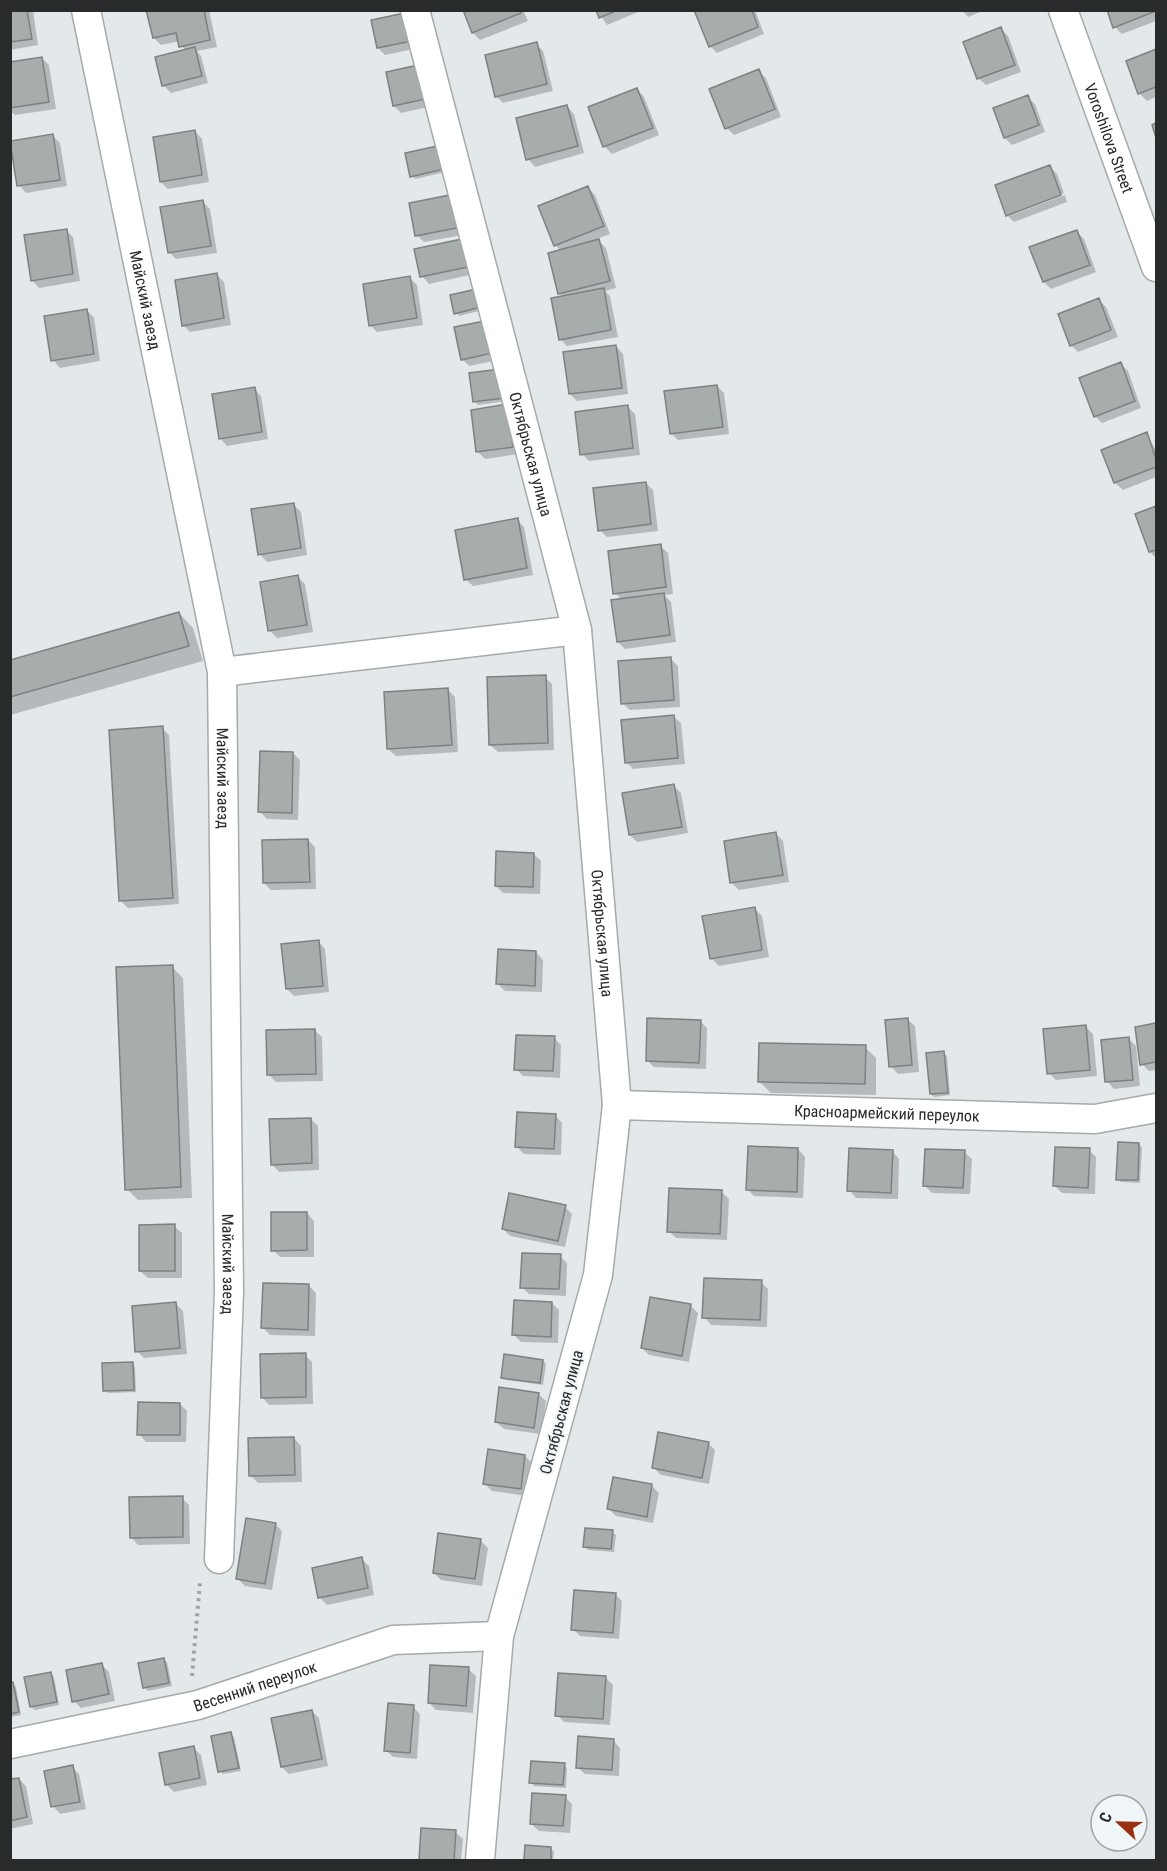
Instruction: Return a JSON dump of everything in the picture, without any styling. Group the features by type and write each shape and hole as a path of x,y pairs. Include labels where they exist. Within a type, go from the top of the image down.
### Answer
{"street":[{"name":"Майский заезд","path":"86,10 222,672 229,1292 219,1559"},
{"name":"Октябрьская улица","path":"415,10 577,630 617,1106 598,1275 499,1636 480,1860"},
{"name":"Voroshilova Street","path":"1062,10 1156,267"},
{"path":"222,672 577,630"},
{"name":"Красноармейский переулок","path":"617,1106 1095,1119 1156,1108"},
{"name":"Весенний переулок","path":"10,1744 189,1706 393,1640 499,1636"}],"path":[{"path":"189,1706 200,1577 219,1559"}],"building":[{"path":"10,10 27,10 32,39 10,42"},
{"path":"146,10 204,10 210,40 179,47 176,33 153,38"},
{"path":"463,10 520,10 521,13 472,33"},
{"path":"596,10 618,10 599,18"},
{"path":"694,10 752,10 758,27 709,47"},
{"path":"1107,10 1156,10 1156,11 1113,28"},
{"path":"410,12 417,40 377,48 371,20"},
{"path":"1001,27 1015,65 977,79 963,42"},
{"path":"537,42 547,84 495,97 485,55"},
{"path":"195,47 202,76 162,86 155,57"},
{"path":"1156,49 1156,87 1138,94 1126,61"},
{"path":"42,57 49,102 10,108 10,62"},
{"path":"423,64 430,98 393,106 386,72"},
{"path":"759,69 775,109 725,129 709,89"},
{"path":"637,88 653,128 603,147 588,107"},
{"path":"1028,95 1039,125 1004,138 993,108"},
{"path":"567,105 578,146 526,160 516,118"},
{"path":"1156,123 1156,138 1152,125"},
{"path":"195,130 202,175 160,182 153,137"},
{"path":"53,134 60,180 17,186 10,141"},
{"path":"442,145 448,168 410,177 405,153"},
{"path":"1050,165 1061,195 1006,216 995,185"},
{"path":"588,186 604,226 554,246 538,206"},
{"path":"450,195 457,228 415,236 409,203"},
{"path":"203,200 211,246 168,253 160,207"},
{"path":"67,229 73,274 31,281 24,235"},
{"path":"1077,230 1090,265 1043,282 1029,247"},
{"path":"462,239 468,267 420,277 414,249"},
{"path":"599,239 610,281 558,294 548,253"},
{"path":"217,273 224,318 182,326 175,280"},
{"path":"410,276 417,318 369,326 363,284"},
{"path":"481,288 485,306 454,314 450,295"},
{"path":"604,288 611,330 559,340 551,298"},
{"path":"1099,298 1111,330 1070,346 1058,314"},
{"path":"87,309 94,354 51,361 44,316"},
{"path":"490,320 497,352 461,360 454,327"},
{"path":"616,345 622,388 569,394 563,352"},
{"path":"1121,362 1135,401 1094,417 1079,378"},
{"path":"500,369 504,398 473,402 469,373"},
{"path":"717,385 723,427 670,434 664,391"},
{"path":"255,387 262,432 219,439 212,394"},
{"path":"507,404 513,447 476,452 471,410"},
{"path":"628,405 633,448 580,455 575,412"},
{"path":"1147,432 1156,459 1156,467 1114,483 1101,450"},
{"path":"646,482 651,524 598,531 593,488"},
{"path":"294,503 301,548 258,555 251,509"},
{"path":"1156,506 1156,550 1149,552 1135,514"},
{"path":"518,518 527,568 464,580 455,530"},
{"path":"661,544 666,587 613,594 608,551"},
{"path":"298,575 307,625 268,631 260,582"},
{"path":"664,593 670,635 617,642 611,600"},
{"path":"179,612 189,646 10,697 10,660"},
{"path":"671,657 674,700 621,704 618,661"},
{"path":"546,675 548,743 489,745 487,677"},
{"path":"448,688 452,745 387,749 384,692"},
{"path":"674,715 678,758 625,763 621,720"},
{"path":"163,726 173,898 119,901 109,730"},
{"path":"260,751 293,752 292,813 258,812"},
{"path":"674,784 682,827 629,835 622,793"},
{"path":"776,832 783,875 730,883 724,841"},
{"path":"308,839 310,882 263,883 262,840"},
{"path":"496,851 534,853 533,887 495,886"},
{"path":"755,907 762,950 710,959 702,916"},
{"path":"319,940 323,986 286,989 281,944"},
{"path":"498,949 536,951 535,986 496,984"},
{"path":"173,965 181,1187 125,1190 116,967"},
{"path":"647,1018 701,1020 699,1063 646,1061"},
{"path":"908,1018 912,1065 889,1067 885,1020"},
{"path":"1156,1023 1156,1062 1140,1065 1135,1027"},
{"path":"1086,1025 1090,1070 1047,1074 1043,1029"},
{"path":"315,1029 316,1074 267,1075 266,1030"},
{"path":"516,1035 555,1036 553,1071 514,1070"},
{"path":"1129,1037 1133,1080 1105,1082 1101,1040"},
{"path":"759,1043 866,1045 865,1084 758,1082"},
{"path":"944,1051 948,1093 930,1094 926,1053"},
{"path":"517,1112 556,1114 554,1149 515,1147"},
{"path":"311,1118 312,1163 271,1165 269,1119"},
{"path":"1118,1142 1139,1143 1138,1180 1116,1180"},
{"path":"748,1146 798,1148 797,1192 746,1190"},
{"path":"1055,1147 1090,1148 1088,1188 1053,1186"},
{"path":"849,1148 893,1150 891,1193 847,1191"},
{"path":"925,1149 965,1150 963,1188 923,1186"},
{"path":"669,1188 722,1190 720,1234 667,1232"},
{"path":"509,1193 566,1205 558,1241 502,1229"},
{"path":"271,1212 307,1212 307,1250 271,1251"},
{"path":"175,1224 175,1271 139,1271 139,1225"},
{"path":"522,1253 561,1254 559,1289 520,1288"},
{"path":"704,1278 762,1280 760,1320 702,1318"},
{"path":"263,1283 309,1284 308,1330 261,1328"},
{"path":"650,1297 691,1304 682,1356 641,1348"},
{"path":"514,1300 552,1302 551,1337 512,1335"},
{"path":"176,1302 180,1348 135,1352 132,1306"},
{"path":"306,1353 306,1397 261,1398 260,1354"},
{"path":"504,1354 543,1360 540,1383 501,1378"},
{"path":"133,1362 134,1390 103,1391 102,1363"},
{"path":"499,1387 539,1393 534,1428 495,1422"},
{"path":"138,1402 180,1403 180,1435 137,1435"},
{"path":"658,1432 709,1442 702,1478 652,1468"},
{"path":"294,1437 295,1475 249,1476 248,1438"},
{"path":"488,1449 525,1455 521,1489 483,1484"},
{"path":"613,1477 652,1484 647,1517 607,1509"},
{"path":"183,1496 183,1537 130,1538 129,1497"},
{"path":"246,1518 276,1523 265,1584 236,1579"},
{"path":"585,1528 613,1530 611,1549 583,1547"},
{"path":"438,1533 481,1539 475,1579 433,1573"},
{"path":"362,1557 368,1588 318,1598 312,1568"},
{"path":"574,1590 616,1593 613,1633 571,1630"},
{"path":"164,1658 169,1683 143,1688 138,1663"},
{"path":"102,1663 109,1694 72,1702 66,1670"},
{"path":"430,1665 469,1667 466,1706 428,1703"},
{"path":"51,1672 57,1702 30,1707 24,1677"},
{"path":"558,1673 606,1676 603,1719 555,1716"},
{"path":"10,1682 13,1682 19,1712 10,1714"},
{"path":"388,1703 414,1705 410,1753 384,1751"},
{"path":"312,1710 322,1759 281,1767 271,1718"},
{"path":"231,1732 239,1768 218,1772 211,1736"},
{"path":"578,1736 614,1739 612,1770 576,1768"},
{"path":"194,1746 200,1778 165,1785 159,1753"},
{"path":"531,1761 565,1763 563,1785 529,1783"},
{"path":"73,1765 80,1802 51,1807 44,1771"},
{"path":"19,1778 27,1817 10,1821 10,1779"},
{"path":"532,1793 566,1795 563,1826 530,1824"},
{"path":"421,1828 456,1830 454,1860 419,1860"},
{"path":"525,1845 551,1847 551,1860 524,1860"}]}
